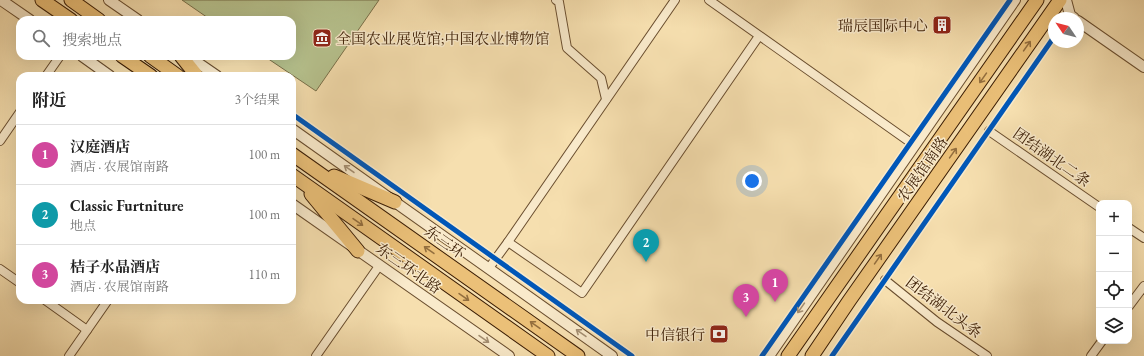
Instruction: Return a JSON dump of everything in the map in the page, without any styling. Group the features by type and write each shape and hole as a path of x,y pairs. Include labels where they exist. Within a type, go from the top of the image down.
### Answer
{"main road":[{"path":"42,0 65,16"},
{"path":"71,0 93,16"},
{"name":"农展馆南路","path":"788,356 1037,0"},
{"name":"农展馆南路","path":"812,356 1060,0"},
{"path":"128,60 145,72"},
{"path":"156,60 172,72"},
{"path":"184,60 194,72"},
{"name":"东三环","path":"296,157 578,356"},
{"path":"309,165 395,202"},
{"path":"296,178 358,251"},
{"path":"296,178 548,356"}],"street":[{"path":"1,0 24,16"},
{"path":"109,0 132,16"},
{"path":"556,0 559,2 567,48 601,78 606,99"},
{"path":"488,268 508,242 676,0"},
{"path":"709,0 914,145"},
{"name":"农展馆南路","path":"769,356 1015,0"},
{"path":"1066,0 1069,12"},
{"path":"1084,25 1144,67"},
{"path":"508,242 582,293 759,36"},
{"path":"49,72 57,60"},
{"path":"88,60 104,72"},
{"path":"194,60 211,72"},
{"path":"0,141 16,118"},
{"name":"团结湖北二条","path":"989,131 1096,205"},
{"path":"296,132 612,356"},
{"name":"东三环北路","path":"296,207 509,356"},
{"path":"1132,230 1144,238"},
{"path":"316,356 379,266"},
{"path":"0,268 16,280"},
{"name":"团结湖北头条","path":"885,280 937,322 987,356"},
{"path":"1132,302 1144,286"},
{"path":"51,304 87,330"},
{"path":"69,356 105,304"},
{"path":"1091,356 1100,344"}],"green space":[{"name":"全国农业展览馆;中国农业博物馆","path":"182,0 379,0 316,91 296,78 296,72 288,72 270,60 296,60 296,16 205,16"}],"cycle path":[{"path":"762,356 1010,0"},
{"path":"832,356 1048,46"},
{"path":"296,117 632,356"}],"place":[{"name":"瑞辰国际中心","path":"942,25"},
{"name":"全国农业展览馆;中国农业博物馆","path":"322,38"},
{"name":"Classic Furtniture","path":"646,262"},
{"name":"汉庭酒店","path":"775,302"},
{"name":"桔子水晶酒店","path":"746,317"},
{"name":"中信银行","path":"719,334"}]}
